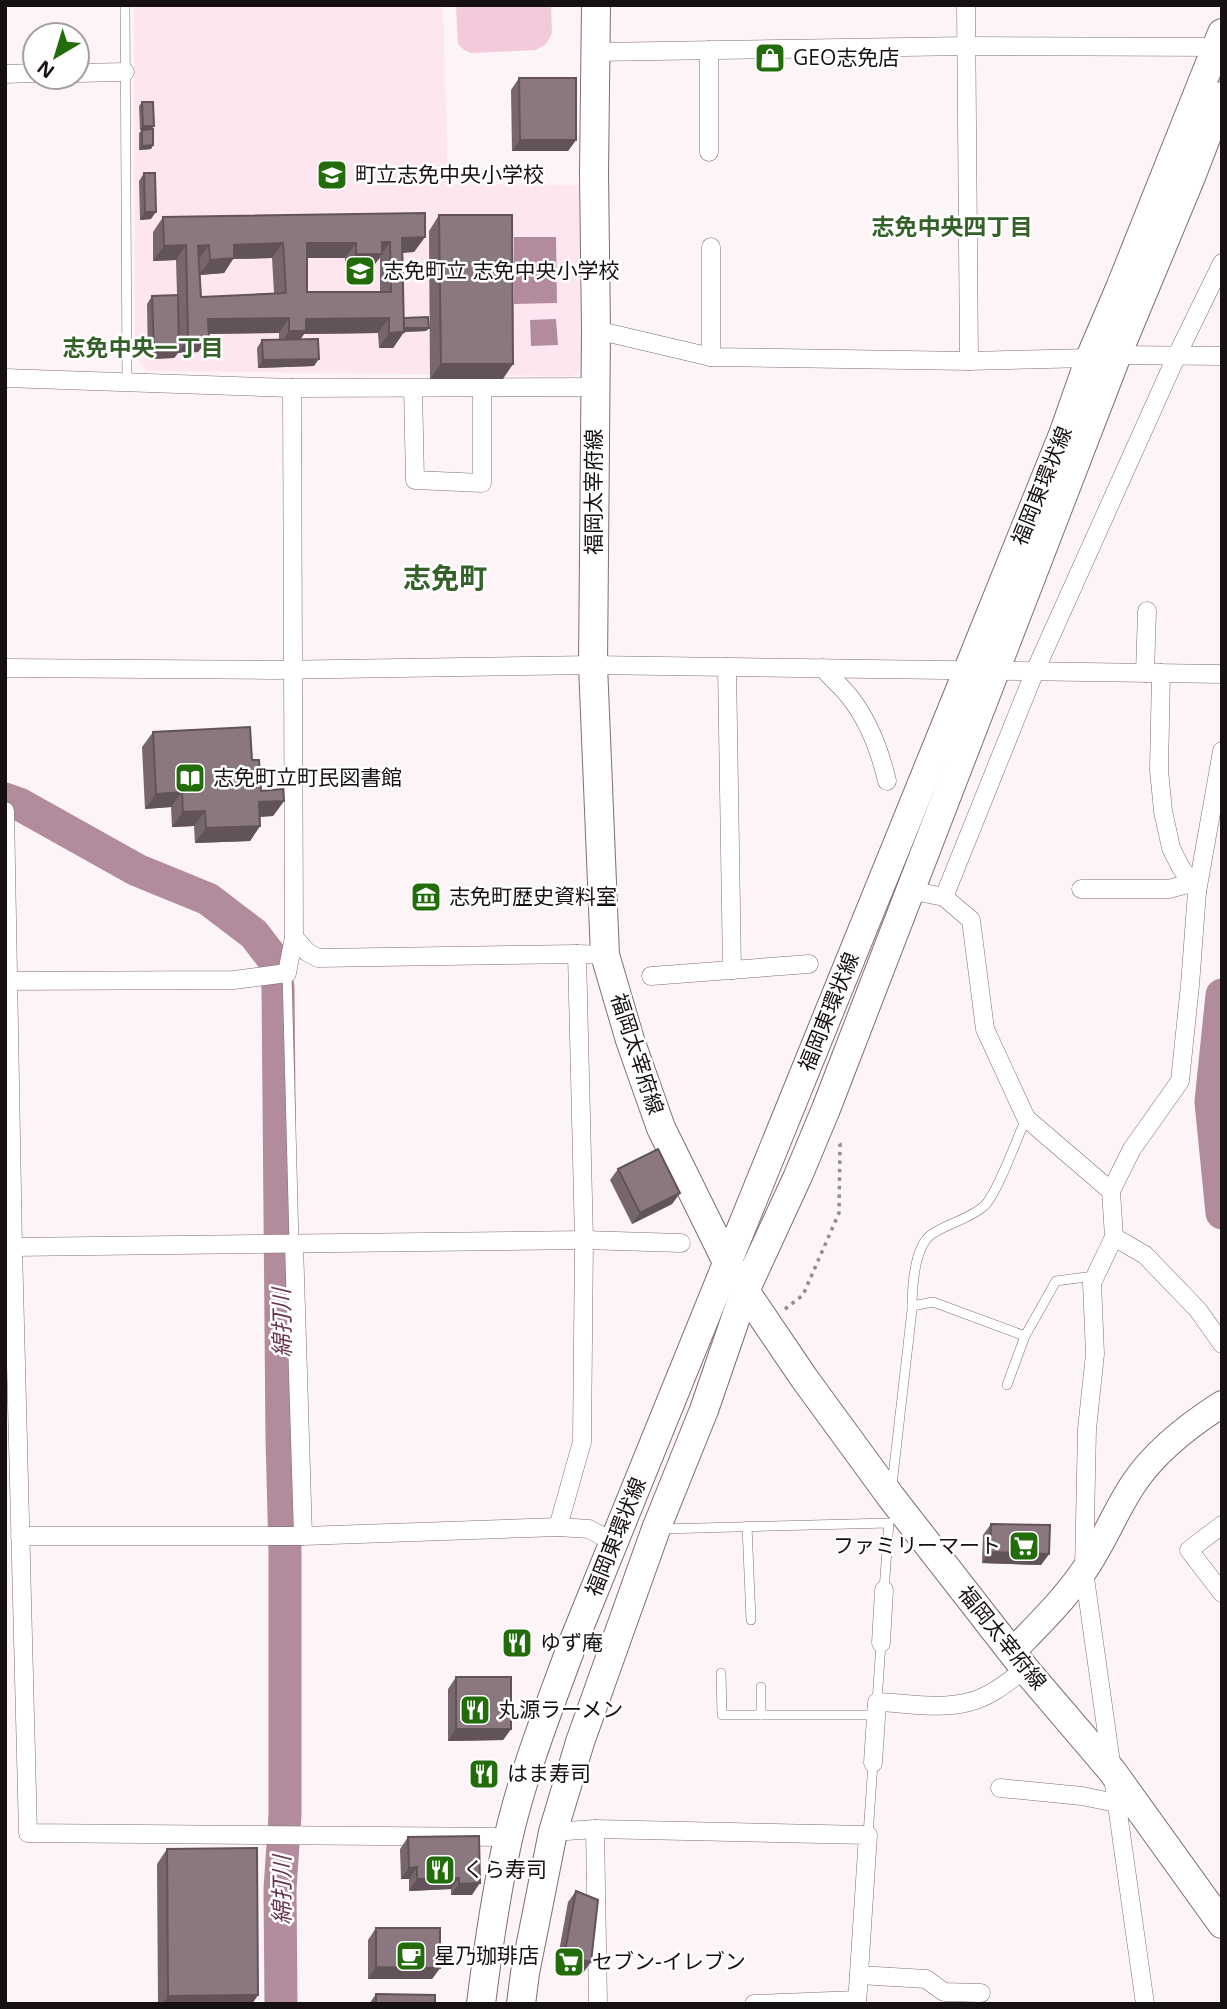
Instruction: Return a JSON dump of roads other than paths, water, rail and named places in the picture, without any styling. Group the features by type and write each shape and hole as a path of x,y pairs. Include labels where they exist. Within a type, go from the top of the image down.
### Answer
{"main road":[{"name":"福岡太宰府線","path":"596,5 593,665 606,955 630,1040 661,1128 727,1262 890,1510 1112,1770 1220,1919"},
{"name":"福岡東環状線","path":"1103,357 1125,276 1219,42"},
{"name":"福岡東環状線","path":"481,2004 489,1939 508,1837 538,1739 572,1645 727,1262 982,671 1103,357 1191,177 1222,96"},
{"name":"福岡東環状線","path":"522,2004 525,1973 553,1832 580,1742 656,1530 705,1409 745,1291 798,1176 909,890 982,671"}],"street":[{"path":"966,5 969,361"},
{"path":"596,52 1219,42"},
{"path":"709,50 709,152"},
{"path":"91,73 125,72"},
{"path":"711,247 711,357"},
{"path":"944,897 1035,671 1177,355 1222,263"},
{"path":"596,330 711,357 969,361 1222,356"},
{"path":"5,379 292,388 595,387"},
{"path":"413,388 415,480 482,483 482,387"},
{"path":"6,981 234,980 287,973 294,937 292,388"},
{"path":"1147,611 1163,811 1171,848 1194,887"},
{"path":"5,668 293,669 593,665 1222,674"},
{"path":"727,667 732,970"},
{"path":"822,668 850,697 868,726 880,753 887,781"},
{"path":"1145,2004 1084,1571 1087,1429 1095,1354 1092,1283 1114,1237 1111,1191 1132,1149 1180,1081 1194,887 1222,751"},
{"path":"5,811 6,981 28,1833 508,1837"},
{"path":"1081,889 1194,887"},
{"path":"909,890 944,897 971,920 985,1029 1026,1118 1111,1191"},
{"path":"294,937 307,952 318,958 606,955"},
{"path":"558,1527 582,1442 584,1240 577,954"},
{"path":"651,976 809,964"},
{"path":"1114,1237 1145,1255 1198,1310 1222,1344"},
{"path":"13,1247 584,1240 681,1243"},
{"path":"294,1244 303,1536"},
{"path":"873,1763 876,1709 970,1702 998,1689 1084,1571 1135,1482 1161,1451 1197,1419 1222,1404"},
{"path":"1222,1525 1189,1550 1222,1593"},
{"path":"20,1536 303,1536 558,1527 589,1530 613,1542"},
{"path":"881,1643 884,1590"},
{"path":"1000,1788 1116,1803"},
{"path":"595,1829 598,2004"},
{"path":"553,1832 595,1829 868,1835 857,2002 754,2004"},
{"path":"859,1975 926,1979 944,1992 981,1993"}],"lane":[{"path":"125,5 127,382"},
{"path":"287,973 294,1244"},
{"path":"884,1590 912,1291 918,1256 930,1235 985,1205 1026,1118"},
{"path":"1007,1385 1026,1336 1056,1281 1086,1277 1094,1279"},
{"path":"912,1306 933,1302 1026,1336"},
{"path":"656,1530 747,1526 890,1510"},
{"path":"747,1526 751,1620"},
{"path":"721,1673 722,1715 876,1709 881,1643"},
{"path":"761,1687 761,1715"},
{"path":"868,1835 873,1763"}],"waterway":[{"name":"綿打川","path":"5,799 19,804 137,870 208,899 254,934 274,960 278,988 285,1552 285,1815 280,1889 281,2004"},
{"path":"1222,995 1211,1102 1222,1213"}],"place":[{"name":"GEO志免店","path":"770,58"},
{"name":"町立志免中央小学校","path":"332,175"},
{"name":"志免町立 志免中央小学校","path":"360,271"},
{"name":"志免町立町民図書館","path":"190,778"},
{"name":"志免町歴史資料室","path":"426,897"},
{"name":"ファミリーマート","path":"1024,1546"},
{"name":"ゆず庵","path":"517,1643"},
{"name":"丸源ラーメン","path":"475,1710"},
{"name":"はま寿司","path":"484,1774"},
{"name":"くら寿司","path":"440,1870"},
{"name":"星乃珈琲店","path":"411,1956"},
{"name":"セブン-イレブン","path":"569,1962"}],"district":[{"name":"志免中央四丁目","path":"952,227"},
{"name":"志免中央一丁目","path":"143,348"},
{"name":"志免町","path":"445,578"}]}
